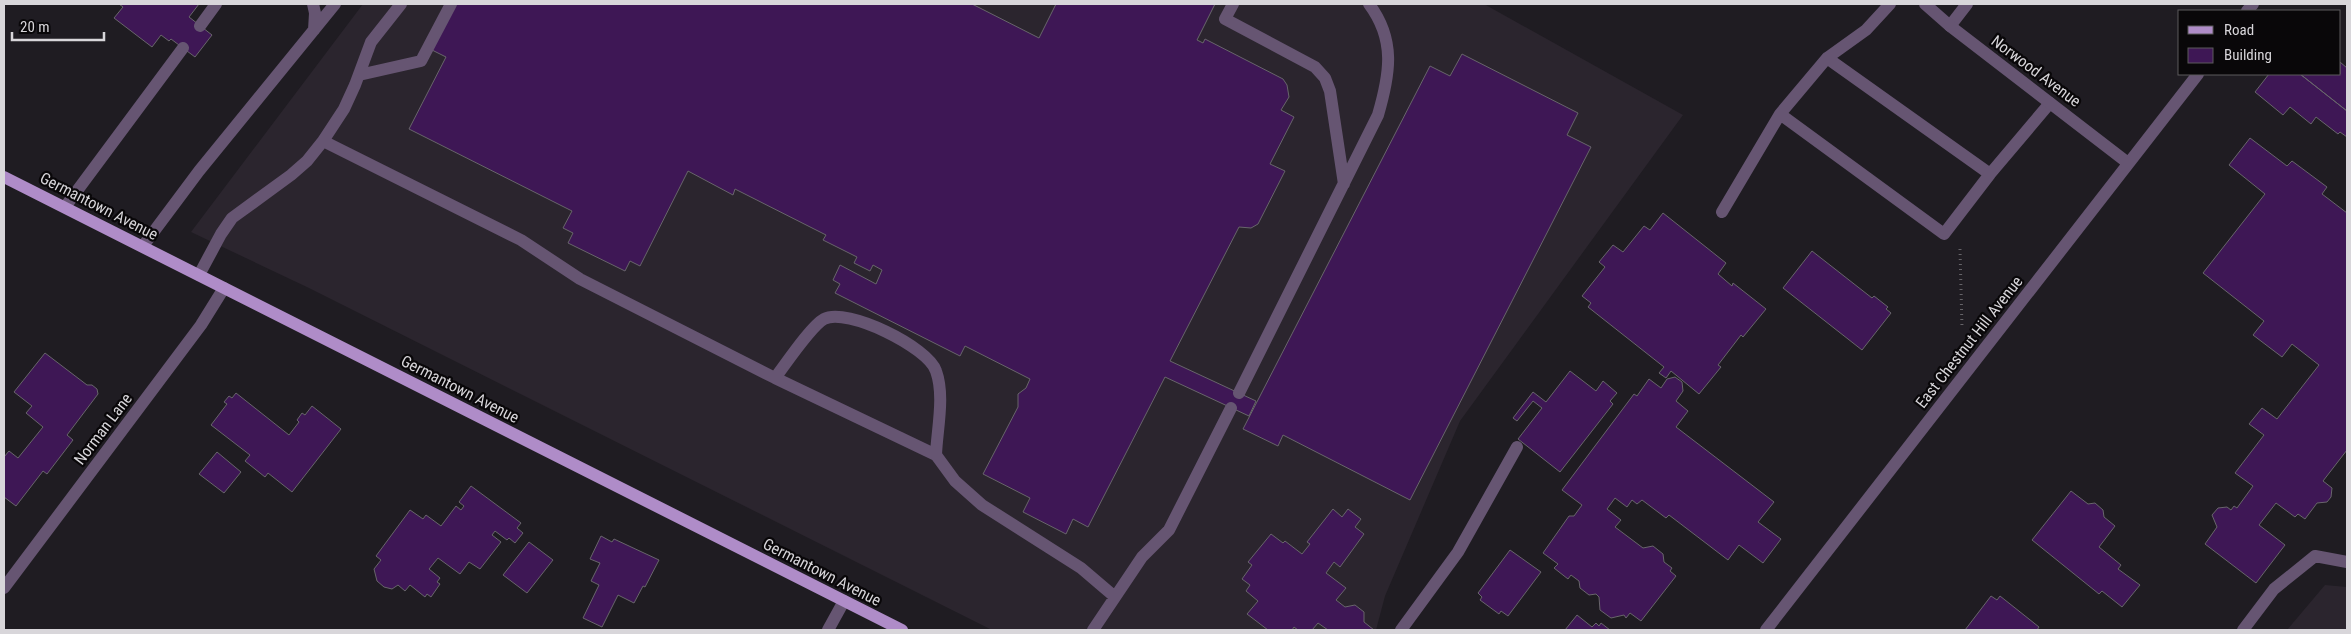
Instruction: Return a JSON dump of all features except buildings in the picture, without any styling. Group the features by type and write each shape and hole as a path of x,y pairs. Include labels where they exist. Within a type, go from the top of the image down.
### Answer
{"main road":[{"name":"Germantown Avenue","path":"4,177 902,630"}],"street":[{"path":"200,26 216,4"},
{"path":"313,4 315,13 314,30"},
{"path":"143,246 199,171 335,4"},
{"path":"198,275 220,234 232,218 308,161 323,141 344,109 371,42 401,4"},
{"path":"359,75 421,61 451,4"},
{"path":"1233,4 1225,19 1315,67 1325,78 1335,119 1344,184"},
{"path":"1239,393 1378,115 1389,73 1389,53 1384,32 1369,4"},
{"path":"1722,212 1780,114 1827,58 1866,30 1890,4"},
{"name":"Norwood Avenue","path":"1925,4 1950,26 2128,163"},
{"path":"1950,26 1967,4"},
{"path":"65,207 183,48"},
{"path":"1827,58 1990,174"},
{"name":"East Chestnut Hill Avenue","path":"1766,630 2197,75"},
{"path":"1780,114 1944,234 1990,174 2050,103"},
{"path":"323,141 521,240 580,278 775,378 936,455 955,481 982,505 1081,568 1115,596"},
{"name":"Norman Lane","path":"4,588 201,325 224,288"},
{"path":"775,378 824,319 837,316 858,320 905,342 924,354 936,369 940,388 936,455"},
{"path":"1093,630 1142,557 1169,530 1232,408"},
{"path":"1401,630 1458,552 1517,447"},
{"path":"2243,630 2274,589 2315,556 2347,562"},
{"path":"828,630 844,601"}],"path":[{"path":"1960,213 1962,328"}],"shaded area":[{"path":"363,4 1484,4 1683,115 1460,421 1385,596 1376,630 992,630 309,288 191,232"},
{"path":"2325,585 2347,587 2347,630 2287,630"}]}
